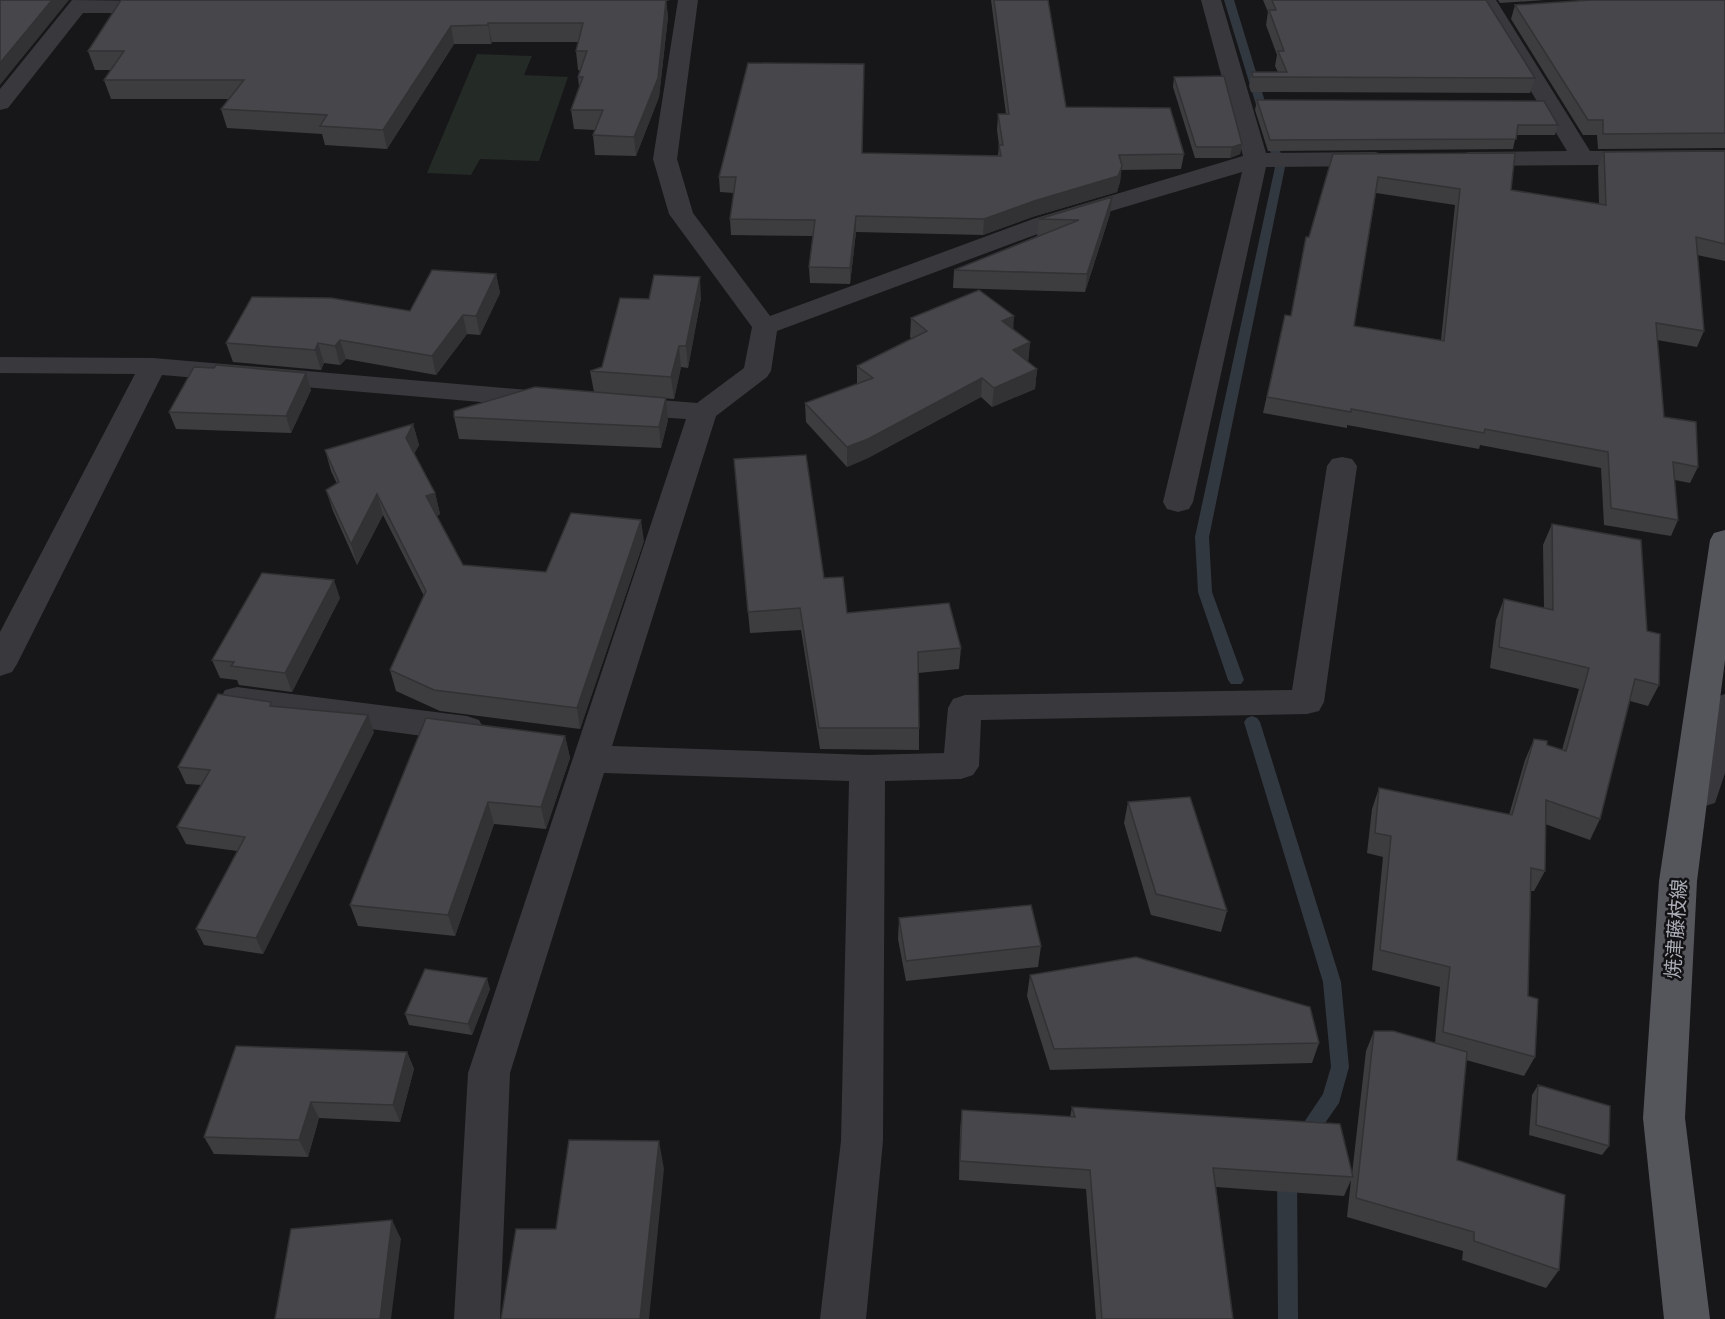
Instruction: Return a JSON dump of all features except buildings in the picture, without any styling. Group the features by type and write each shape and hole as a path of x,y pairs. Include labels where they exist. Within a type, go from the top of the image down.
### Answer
{"main road":[{"name":"焼津藤枝線","path":"1687,1319 1664,1118 1678,881 1725,540"}],"street":[{"path":"1178,502 1256,160 1252,101 1211,0"},
{"path":"0,103 80,4 185,7"},
{"path":"477,1319 489,1073 704,412 757,371 765,327 681,214 665,159 687,5 663,9"},
{"path":"1490,6 1516,10"},
{"path":"1490,6 1583,158"},
{"path":"1525,102 1548,102"},
{"path":"1443,159 1725,157"},
{"path":"765,327 1042,224 1256,160 1396,159"},
{"path":"0,365 153,366 704,412"},
{"path":"0,664 153,366"},
{"path":"560,741 593,752 867,768 961,766 965,708 1307,702 1342,466"},
{"path":"237,699 502,734"},
{"path":"1678,881 1725,707"},
{"path":"843,1319 862,1141 867,768"}],"shaded area":[{"path":"477,54 532,56 524,75 568,77 539,161 480,159 471,175 427,173"}],"waterway":[{"path":"1229,0 1280,167 1202,537 1205,592 1236,680"},
{"path":"1252,722 1332,982 1340,1067 1332,1097 1302,1140"},
{"path":"1287,1172 1288,1319"}]}
